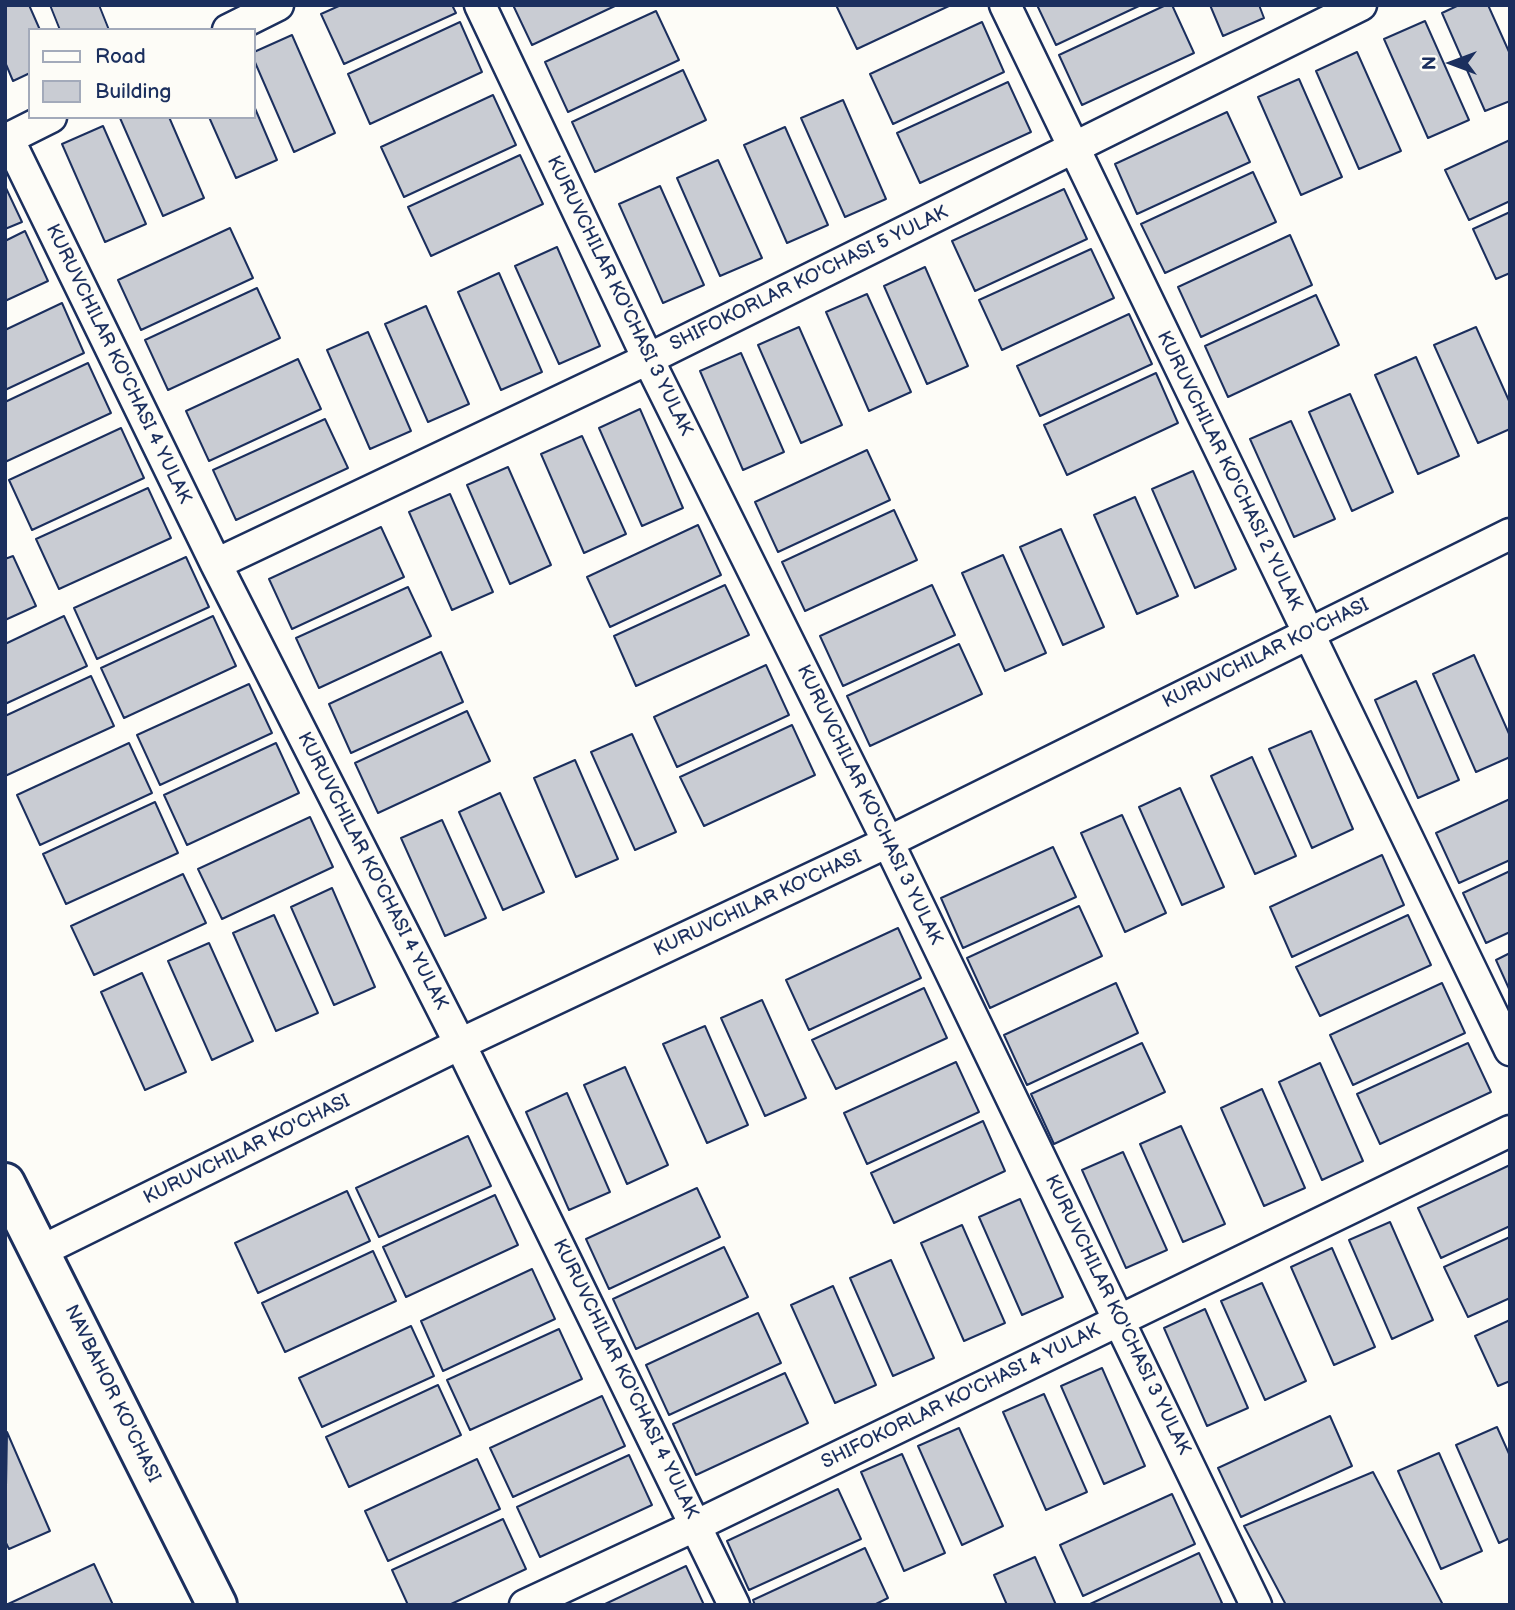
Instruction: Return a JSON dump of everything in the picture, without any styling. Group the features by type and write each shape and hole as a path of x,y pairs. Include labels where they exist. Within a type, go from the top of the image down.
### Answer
{"main road":[{"name":"NAVBAHOR KO'CHASI","path":"5,1183 217,1605"}],"street":[{"path":"232,28 278,5"},
{"name":"KURUVCHILAR KO'CHASI 3 YULAK","path":"480,5 648,359 888,842 1256,1605"},
{"name":"KURUVCHILAR KO'CHASI 2 YULAK","path":"1005,5 1510,1050"},
{"name":"SHIFOKORLAR KO'CHASI 5 YULAK","path":"216,564 648,359 1361,5"},
{"path":"7,139 47,119"},
{"name":"KURUVCHILAR KO'CHASI 4 YULAK","path":"7,139 216,564 460,1044 734,1605"},
{"name":"KURUVCHILAR KO'CHASI","path":"41,1251 460,1044 888,842 1510,534"},
{"name":"SHIFOKORLAR KO'CHASI 4 YULAK","path":"525,1605 1510,1131"}],"building":[{"path":"5,5 29,5 39,28 28,28 28,74 13,81 5,62"},
{"path":"50,5 99,5 108,28 59,28"},
{"path":"341,5 452,5 456,13 344,64 321,14"},
{"path":"513,5 617,5 532,45"},
{"path":"836,5 951,5 857,49"},
{"path":"1037,5 1141,5 1056,45"},
{"path":"1166,5 1172,5 1194,53 1082,105 1059,55"},
{"path":"1210,5 1259,5 1264,18 1223,36"},
{"path":"1459,5 1488,5 1510,54 1510,101 1485,111 1442,13"},
{"path":"656,11 679,60 568,112 545,62"},
{"path":"1425,21 1469,120 1428,138 1384,39"},
{"path":"460,22 482,72 370,124 348,74"},
{"path":"982,22 1004,72 893,124 870,74"},
{"path":"292,35 335,133 294,152 256,65 256,51"},
{"path":"1357,52 1401,151 1359,169 1316,71"},
{"path":"683,70 706,120 595,172 572,122"},
{"path":"1299,79 1342,177 1301,195 1258,97"},
{"path":"1008,82 1031,132 920,183 897,133"},
{"path":"493,95 516,145 404,197 381,147"},
{"path":"843,100 886,199 845,217 801,118"},
{"path":"256,111 277,160 236,178 210,119 256,119"},
{"path":"1227,112 1250,162 1137,214 1115,164"},
{"path":"120,119 170,119 204,198 163,216"},
{"path":"103,126 146,224 105,242 62,144"},
{"path":"785,127 828,225 787,243 744,145"},
{"path":"1510,140 1510,201 1469,220 1445,170"},
{"path":"520,155 543,204 431,256 408,207"},
{"path":"718,160 762,258 720,276 677,178"},
{"path":"1253,172 1276,222 1165,273 1141,224"},
{"path":"5,186 22,222 5,229"},
{"path":"660,186 704,285 663,303 619,204"},
{"path":"1064,189 1087,239 975,291 952,241"},
{"path":"1510,212 1510,273 1496,279 1473,229"},
{"path":"230,228 253,278 141,330 118,280"},
{"path":"25,231 48,281 5,301 5,241"},
{"path":"1290,235 1312,285 1201,337 1178,287"},
{"path":"557,247 600,346 559,364 515,266"},
{"path":"1091,249 1114,298 1002,350 979,300"},
{"path":"925,267 968,366 927,384 884,286"},
{"path":"499,273 542,372 501,390 458,292"},
{"path":"257,288 280,338 168,390 145,340"},
{"path":"867,294 911,392 869,411 826,312"},
{"path":"1316,295 1339,345 1228,397 1205,346"},
{"path":"62,303 84,353 5,390 5,330"},
{"path":"426,306 469,404 428,422 385,324"},
{"path":"1129,314 1152,364 1040,416 1017,366"},
{"path":"799,327 842,425 801,443 758,345"},
{"path":"1476,327 1510,403 1510,429 1478,443 1434,345"},
{"path":"368,332 411,431 370,449 327,350"},
{"path":"741,353 784,452 743,470 700,371"},
{"path":"1416,357 1459,456 1418,474 1375,375"},
{"path":"298,359 321,409 209,461 186,411"},
{"path":"88,363 111,413 5,462 5,402"},
{"path":"1156,373 1178,423 1067,475 1044,425"},
{"path":"1350,394 1393,492 1352,511 1309,412"},
{"path":"640,409 683,508 642,526 599,428"},
{"path":"325,419 348,468 236,520 213,470"},
{"path":"1291,421 1335,519 1294,537 1250,439"},
{"path":"121,428 144,478 32,530 9,480"},
{"path":"582,436 626,534 584,553 541,454"},
{"path":"867,450 890,500 778,552 755,502"},
{"path":"508,467 551,565 510,584 467,485"},
{"path":"1193,471 1236,569 1195,588 1152,489"},
{"path":"148,488 171,538 59,589 36,539"},
{"path":"450,494 493,592 452,610 409,512"},
{"path":"1135,497 1178,596 1137,614 1094,515"},
{"path":"894,510 917,560 805,611 782,562"},
{"path":"698,525 721,575 610,627 587,577"},
{"path":"381,527 404,577 292,629 269,579"},
{"path":"1061,529 1104,627 1063,645 1020,547"},
{"path":"1003,555 1046,653 1005,671 962,573"},
{"path":"13,556 36,606 5,620 5,559"},
{"path":"186,557 209,607 97,659 74,608"},
{"path":"725,585 749,635 636,686 614,636"},
{"path":"932,585 955,635 843,686 820,636"},
{"path":"408,587 431,636 319,688 296,638"},
{"path":"64,616 87,666 5,704 5,644"},
{"path":"213,616 236,666 124,718 101,668"},
{"path":"959,644 982,694 870,746 847,696"},
{"path":"441,652 463,702 351,753 329,704"},
{"path":"1474,655 1510,736 1510,757 1476,772 1433,674"},
{"path":"766,665 789,715 677,767 654,717"},
{"path":"91,676 114,726 5,776 5,716"},
{"path":"1416,681 1459,780 1418,798 1375,700"},
{"path":"249,684 272,733 160,785 137,735"},
{"path":"467,711 490,761 378,813 355,763"},
{"path":"792,725 815,775 704,826 680,777"},
{"path":"1311,731 1353,829 1312,848 1269,749"},
{"path":"632,734 676,832 635,850 591,752"},
{"path":"129,743 152,793 40,845 17,795"},
{"path":"276,743 299,793 187,845 164,795"},
{"path":"1252,757 1296,856 1255,874 1211,776"},
{"path":"575,760 618,859 576,877 534,778"},
{"path":"1180,788 1224,887 1182,905 1139,807"},
{"path":"500,793 544,892 503,910 459,812"},
{"path":"1510,799 1510,860 1459,883 1436,833"},
{"path":"155,802 178,853 66,904 43,854"},
{"path":"1122,815 1166,913 1125,932 1081,833"},
{"path":"310,817 333,867 222,919 198,869"},
{"path":"442,820 486,918 445,936 401,838"},
{"path":"1053,847 1076,897 963,948 941,898"},
{"path":"1382,855 1404,905 1292,957 1270,907"},
{"path":"1510,871 1510,932 1486,943 1463,893"},
{"path":"183,874 206,923 94,975 71,926"},
{"path":"332,888 375,987 334,1005 291,907"},
{"path":"1079,906 1102,956 990,1008 967,958"},
{"path":"274,915 318,1013 276,1031 233,933"},
{"path":"1408,915 1431,965 1320,1016 1296,967"},
{"path":"898,928 921,978 809,1030 786,980"},
{"path":"209,943 253,1041 212,1060 168,961"},
{"path":"1510,953 1510,991 1496,960"},
{"path":"142,973 186,1072 145,1090 101,992"},
{"path":"1116,983 1138,1033 1027,1085 1004,1035"},
{"path":"1442,983 1465,1033 1353,1085 1330,1035"},
{"path":"924,988 947,1038 836,1089 812,1040"},
{"path":"762,1000 806,1098 765,1116 721,1018"},
{"path":"705,1026 748,1125 707,1143 663,1044"},
{"path":"1142,1043 1165,1092 1054,1144 1031,1094"},
{"path":"1468,1043 1491,1092 1380,1144 1357,1094"},
{"path":"956,1062 979,1112 867,1164 844,1113"},
{"path":"1320,1063 1363,1161 1322,1180 1279,1082"},
{"path":"625,1067 668,1165 627,1184 584,1085"},
{"path":"1262,1089 1305,1188 1264,1206 1221,1108"},
{"path":"567,1093 610,1192 569,1210 526,1112"},
{"path":"983,1121 1005,1171 894,1223 871,1173"},
{"path":"1181,1126 1225,1224 1183,1242 1140,1144"},
{"path":"468,1136 491,1186 379,1237 356,1188"},
{"path":"1123,1152 1167,1250 1126,1268 1082,1170"},
{"path":"1510,1165 1510,1226 1441,1258 1418,1208"},
{"path":"697,1188 720,1237 609,1289 586,1239"},
{"path":"347,1191 370,1241 258,1293 235,1243"},
{"path":"495,1195 518,1245 406,1297 383,1247"},
{"path":"1020,1199 1063,1297 1022,1315 979,1217"},
{"path":"1390,1222 1433,1320 1392,1339 1349,1240"},
{"path":"962,1225 1005,1323 964,1341 921,1243"},
{"path":"1510,1237 1510,1298 1468,1317 1444,1267"},
{"path":"724,1247 748,1297 636,1349 613,1299"},
{"path":"1332,1248 1375,1347 1334,1365 1291,1267"},
{"path":"373,1251 396,1301 285,1352 262,1303"},
{"path":"891,1260 934,1358 893,1376 850,1278"},
{"path":"532,1269 555,1319 443,1371 421,1321"},
{"path":"1262,1283 1306,1381 1265,1400 1221,1301"},
{"path":"833,1286 876,1385 835,1403 791,1305"},
{"path":"1205,1309 1248,1408 1207,1426 1164,1328"},
{"path":"758,1313 781,1363 669,1415 646,1365"},
{"path":"1510,1320 1510,1381 1498,1386 1475,1336"},
{"path":"411,1326 434,1376 322,1427 299,1378"},
{"path":"559,1329 582,1379 470,1430 447,1380"},
{"path":"1102,1368 1145,1466 1104,1484 1061,1386"},
{"path":"785,1373 808,1423 696,1475 673,1424"},
{"path":"438,1385 461,1435 349,1487 326,1437"},
{"path":"1044,1394 1087,1492 1046,1510 1003,1412"},
{"path":"602,1396 625,1446 513,1497 490,1448"},
{"path":"1330,1416 1352,1466 1241,1517 1218,1468"},
{"path":"1497,1427 1510,1456 1510,1538 1499,1543 1456,1445"},
{"path":"959,1428 1003,1526 962,1545 918,1446"},
{"path":"7,1432 50,1531 9,1549 5,1541"},
{"path":"1439,1453 1482,1551 1441,1569 1398,1471"},
{"path":"902,1454 945,1553 904,1571 861,1472"},
{"path":"629,1455 652,1505 540,1557 517,1507"},
{"path":"477,1459 500,1509 388,1561 365,1511"},
{"path":"1373,1472 1443,1605 1286,1605 1244,1526"},
{"path":"838,1489 861,1539 749,1590 727,1541"},
{"path":"1172,1494 1195,1544 1083,1596 1060,1545"},
{"path":"503,1519 526,1569 449,1605 408,1605 392,1570"},
{"path":"865,1548 888,1598 874,1605 755,1605 753,1600"},
{"path":"1199,1553 1222,1603 1218,1605 1088,1605"},
{"path":"1035,1557 1056,1605 1007,1605 994,1575"},
{"path":"94,1564 113,1605 6,1605"},
{"path":"686,1566 704,1605 603,1605"}]}
